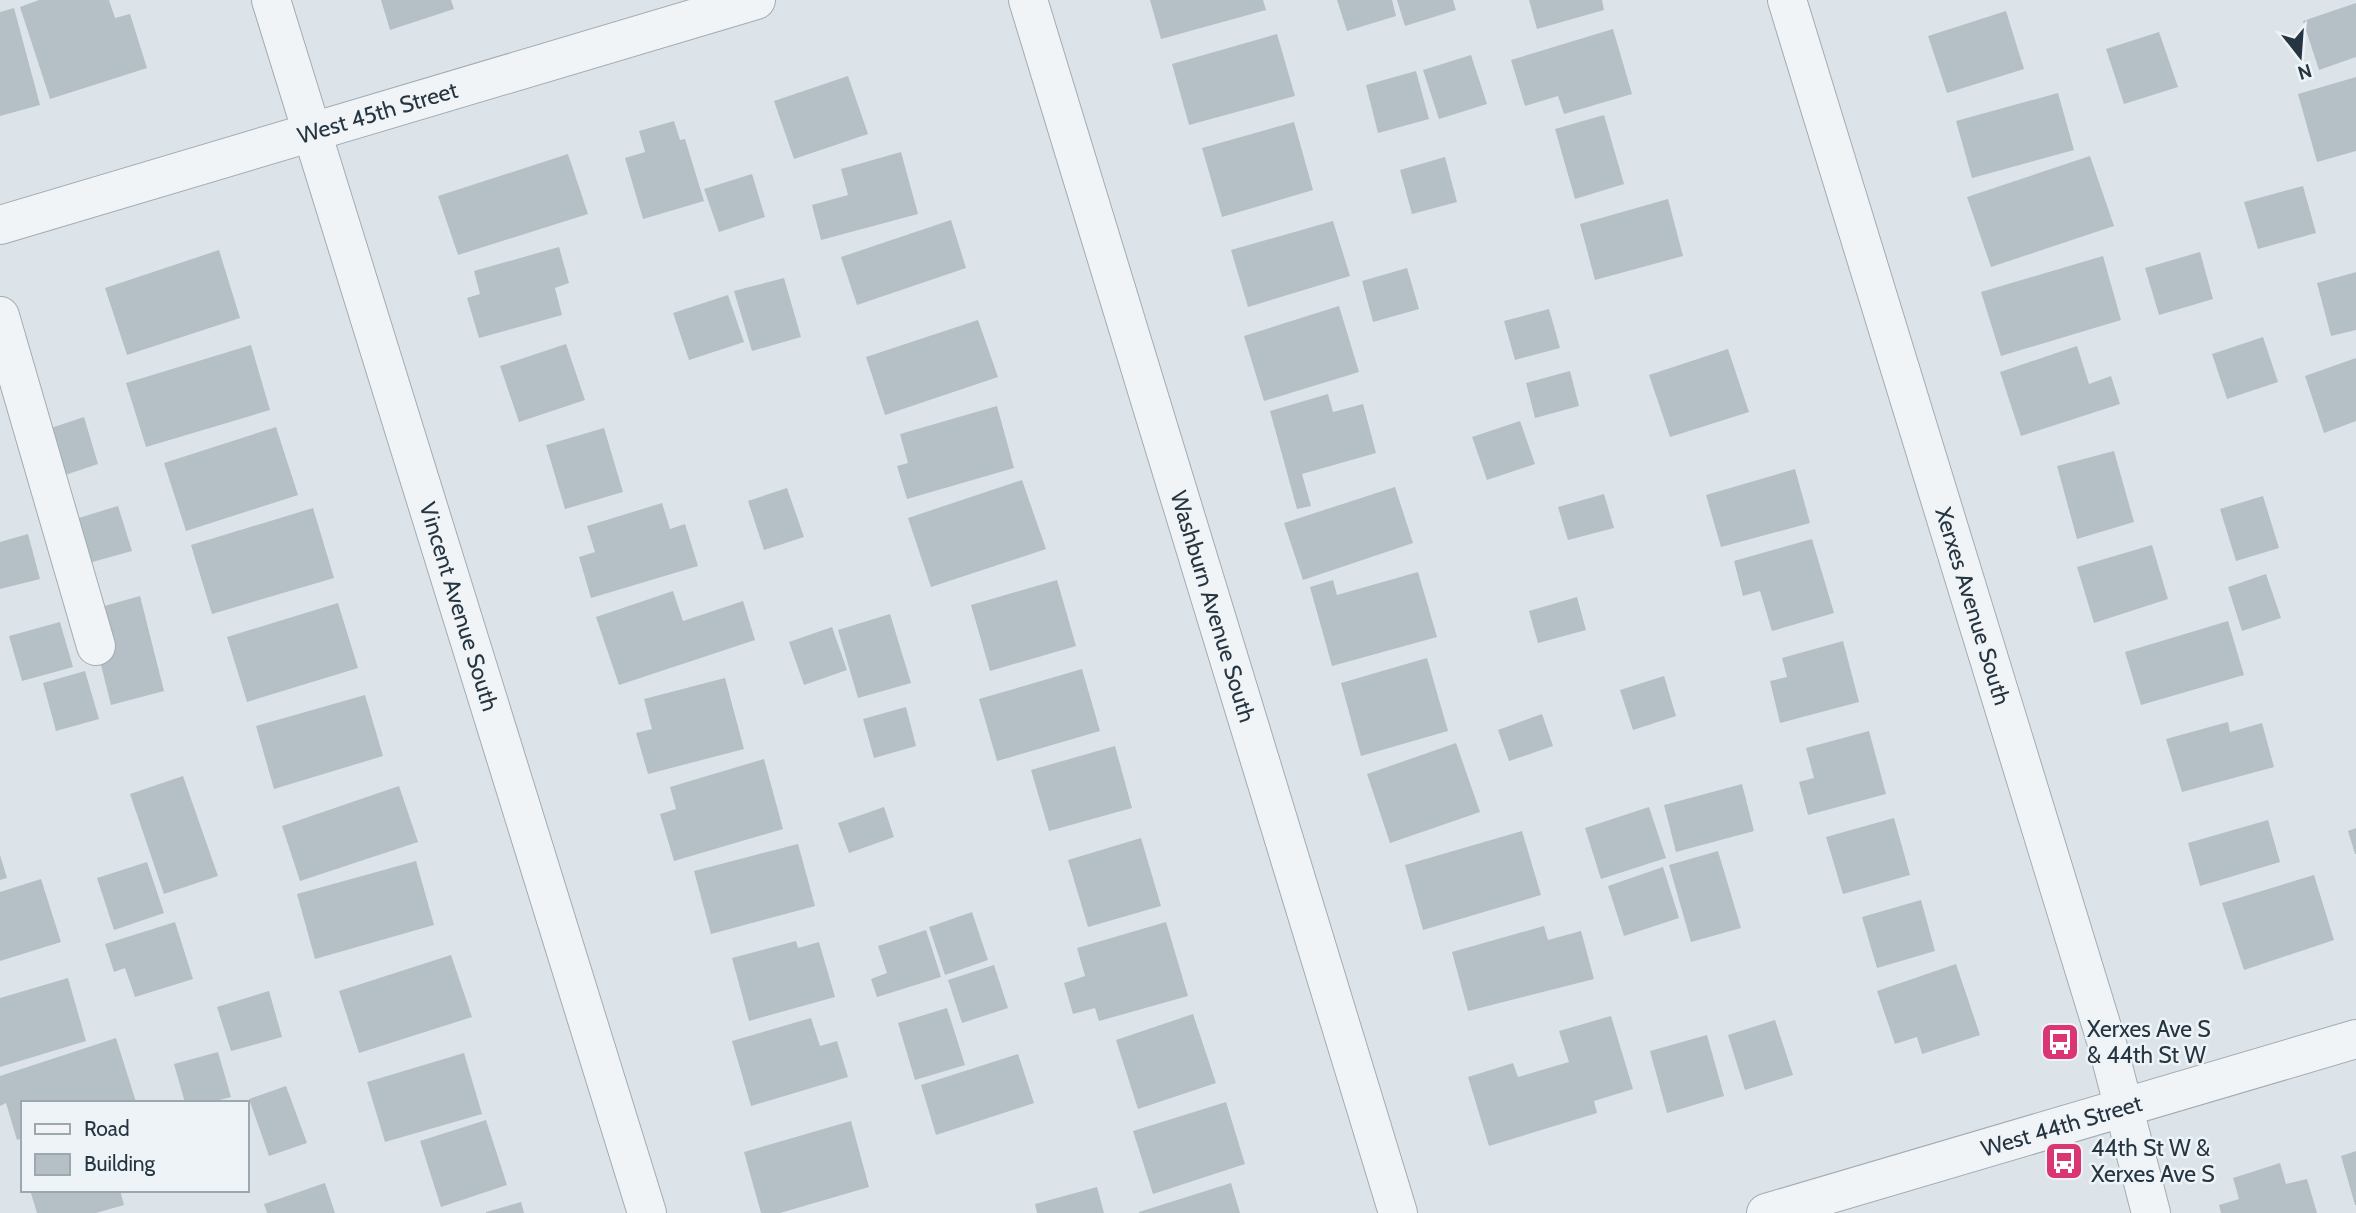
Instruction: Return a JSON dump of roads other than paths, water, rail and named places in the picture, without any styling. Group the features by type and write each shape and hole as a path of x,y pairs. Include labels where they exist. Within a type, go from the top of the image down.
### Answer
{"street":[{"name":"Vincent Avenue South","path":"271,0 647,1213"},
{"name":"West 45th Street","path":"0,225 756,0"},
{"name":"Washburn Avenue South","path":"1028,0 1398,1213"},
{"name":"Xerxes Avenue South","path":"1787,0 2104,1034 2151,1213"},
{"path":"0,316 96,646"},
{"name":"West 44th Street","path":"1766,1213 2356,1039"}],"place":[{"name":"Xerxes Ave S & 44th St W","path":"2060,1042"},
{"name":"44th St W & Xerxes Ave S","path":"2064,1161"}]}
